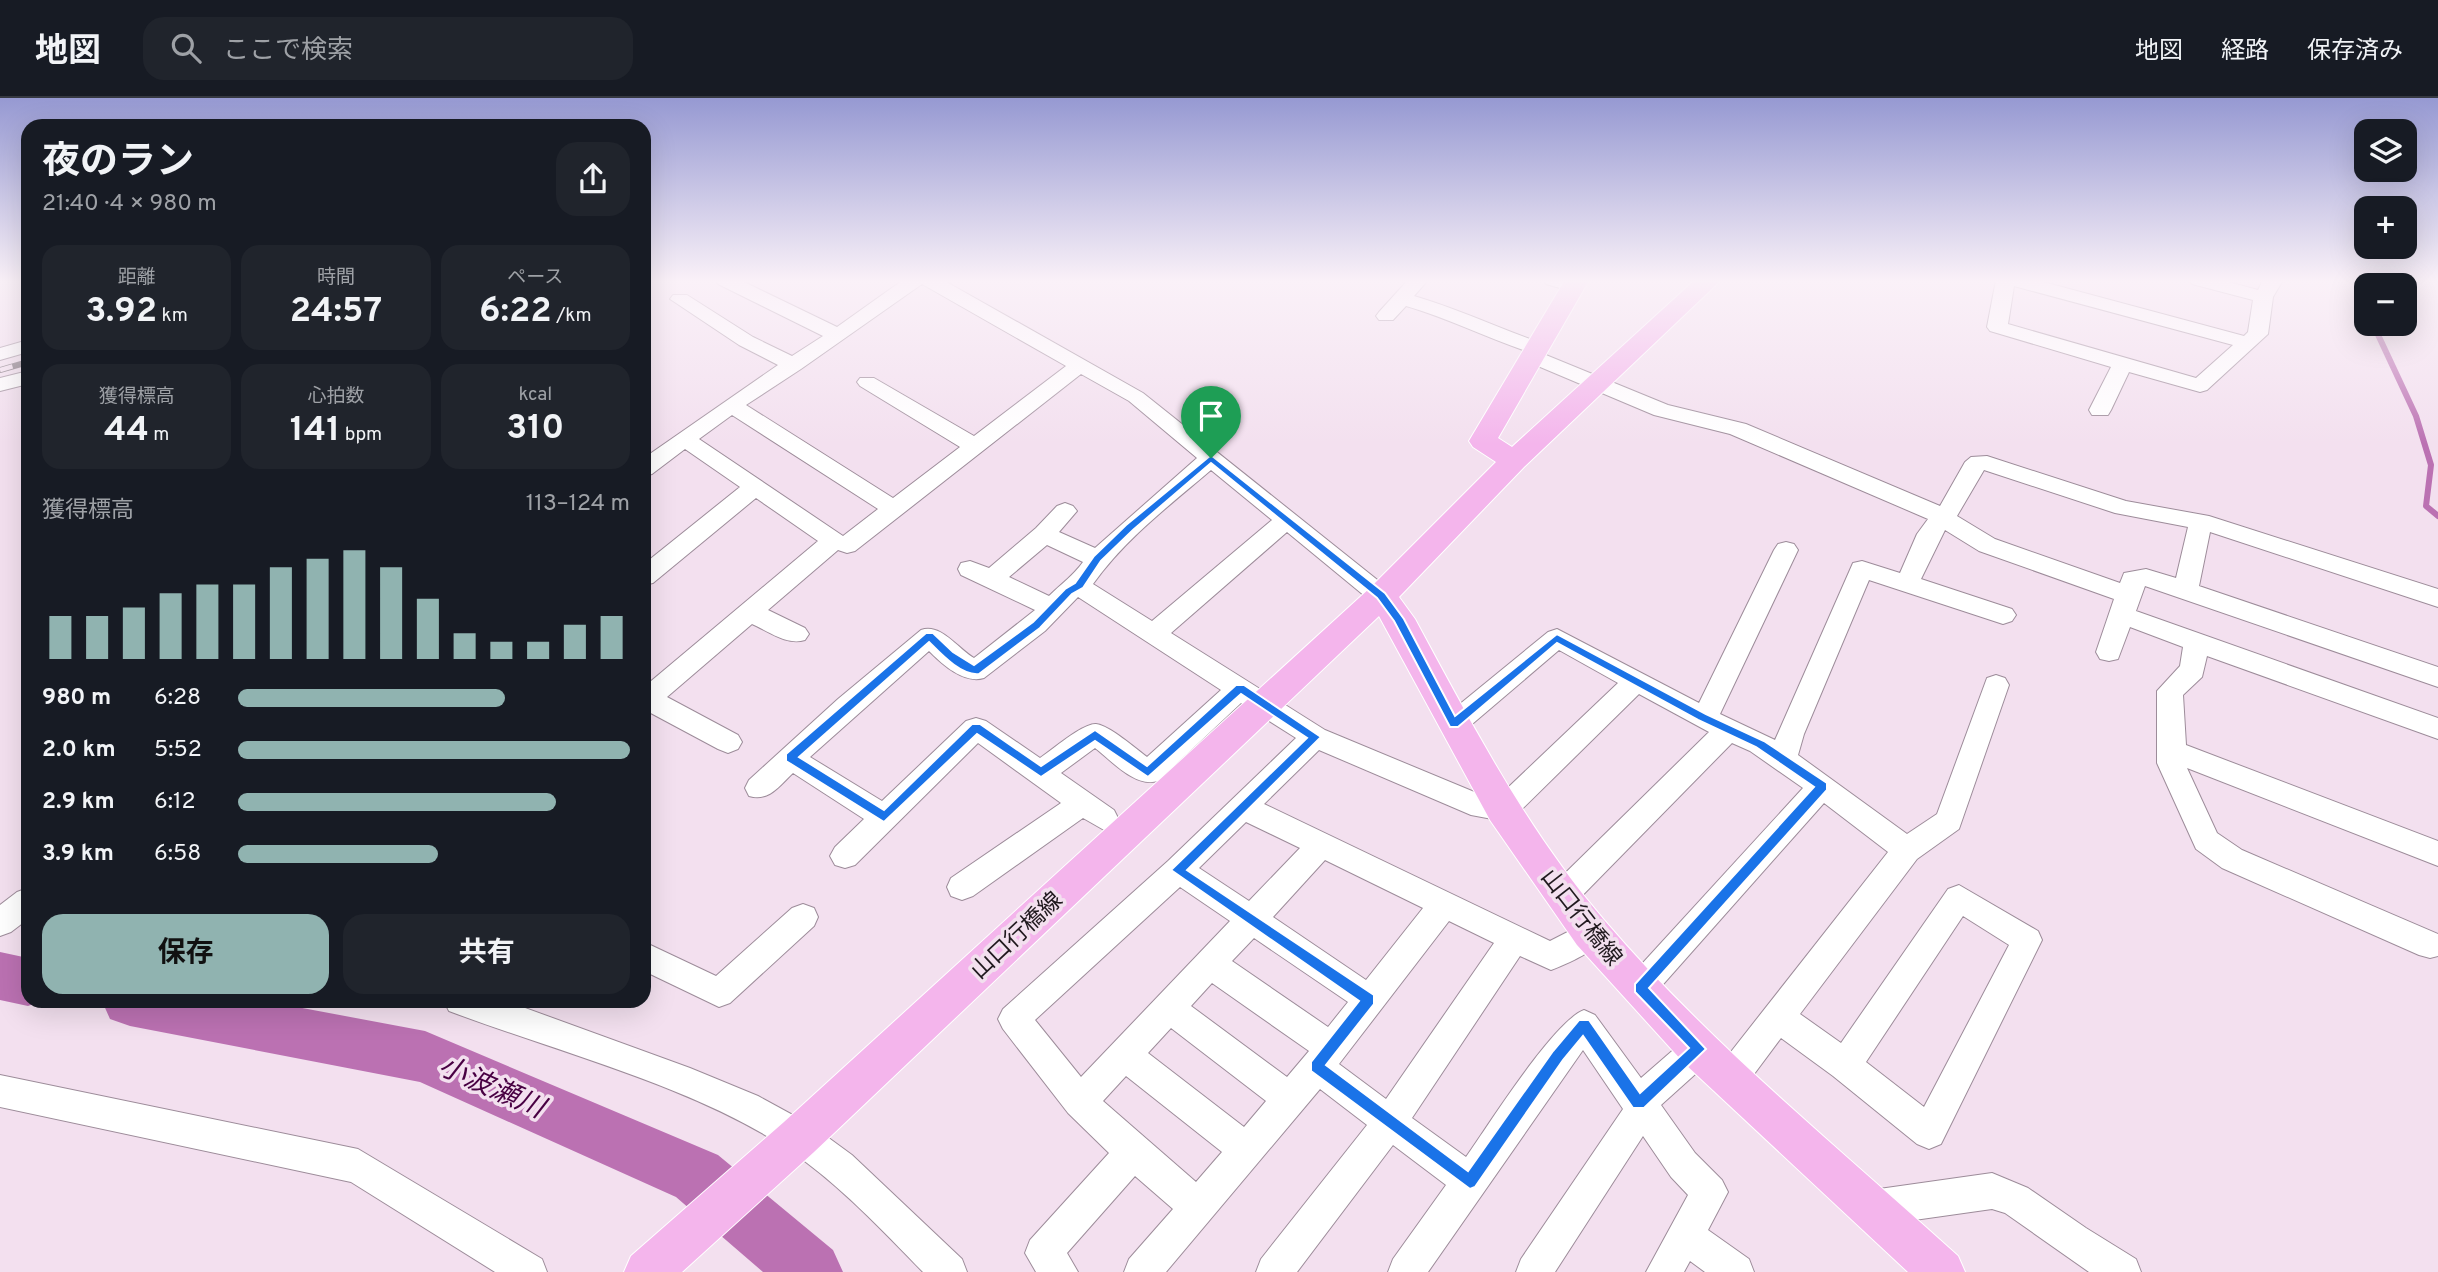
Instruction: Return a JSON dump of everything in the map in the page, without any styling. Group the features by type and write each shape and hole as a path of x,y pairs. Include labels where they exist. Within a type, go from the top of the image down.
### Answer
{"main road":[{"path":"1514,461 1483,440 1543,335"},
{"name":"山口行橋線","path":"647,1272 787,1147 1252,696 1381,596 1514,461 1651,335"},
{"name":"山口行橋線","path":"1381,596 1399,619 1503,810 1591,933 1699,1049 1942,1272"}],"street":[{"path":"736,335 794,365"},
{"path":"653,451 686,440 731,405 838,335"},
{"path":"1024,335 1136,397 1381,596"},
{"path":"1498,335 1598,384 1662,410 1725,424 1930,510 1987,545 2125,605 2196,642 2438,729"},
{"path":"2024,335 2200,386 2257,335"},
{"path":"2221,335 2248,342"},
{"path":"0,354 21,348"},
{"path":"2100,410 2123,364"},
{"path":"847,545 1080,365"},
{"path":"0,385 21,379"},
{"path":"867,382 976,447"},
{"path":"731,405 895,510"},
{"path":"651,695 834,540 686,440"},
{"path":"759,788 930,636 950,655 975,671 1037,625 1069,591 1079,586 1098,559 1148,510 1211,458"},
{"path":"1912,574 1929,534 1956,501 1973,467 1979,463 1987,463 2123,508 2201,521 2438,598"},
{"path":"651,571 754,488"},
{"path":"992,579 1044,534 1065,511"},
{"path":"1154,633 1287,520"},
{"path":"2186,590 2201,521"},
{"path":"1044,534 1098,559"},
{"path":"1715,723 1710,708 1786,550"},
{"path":"970,569 1052,608"},
{"path":"1783,758 1790,734 1862,569 2003,615"},
{"path":"2109,652 2133,579 2146,577 2438,677"},
{"path":"1079,586 1315,737 1481,807 1503,810 1636,681"},
{"path":"750,612 796,635"},
{"path":"1454,724 1557,638 1783,758 1907,850"},
{"path":"2196,642 2193,670 2170,691 2168,706 2174,751 2171,763 2206,841 2232,859 2430,945"},
{"path":"1731,1078 1907,850 1949,821 1996,685"},
{"path":"1041,772 1095,734 1148,773 1252,696"},
{"path":"651,703 728,742"},
{"path":"1562,896 1715,723"},
{"path":"845,856 976,728 1093,811 962,887"},
{"path":"1198,1207 1132,1152 1080,1102 1014,1019 1178,870 1315,737"},
{"path":"2174,751 2438,854"},
{"path":"790,758 884,817"},
{"path":"1640,988 1822,786"},
{"path":"1243,807 1551,956 1591,933"},
{"path":"1080,1102 1320,846"},
{"path":"1178,870 1369,999"},
{"path":"1779,1018 1845,1065 1929,1132 2026,940 1959,898 1845,1065"},
{"path":"1142,1272 1324,1057 1443,906"},
{"path":"651,959 719,993 803,917"},
{"path":"1274,1272 1390,1122 1514,939"},
{"path":"1209,963 1324,1057 1390,1122 1470,1182"},
{"path":"1168,1007 1289,1098"},
{"path":"479,1008 716,1094 787,1147 827,1158 891,1214 950,1272"},
{"path":"1406,1272 1558,1055 1584,1025 1683,1165 1710,1192 1664,1272"},
{"path":"1534,1272 1642,1108 1699,1049"},
{"path":"1124,1054 1246,1150"},
{"path":"0,1091 358,1166 529,1272"},
{"path":"1059,1272 1043,1253 1132,1152"},
{"path":"1872,1208 1992,1191 2016,1200 2073,1241 2123,1272"},
{"path":"1685,1236 1736,1272"}],"waterway":[{"path":"2379,336 2416,416 2431,465 2426,506 2438,516"},
{"name":"小波瀬川","path":"0,976 21,980"},
{"name":"小波瀬川","path":"167,1008 425,1057 697,1176 811,1272"}],"railway":[{"path":"0,370 21,364"}],"route":[{"path":"1211,458 1381,596 1399,619 1454,724 1557,638 1702,717 1760,744 1822,786 1640,988 1699,1049 1639,1103 1584,1025 1558,1055 1470,1182 1317,1067 1369,999 1178,870 1315,737 1240,688 1148,773 1095,734 1041,772 976,728 884,817 790,758 930,636 950,655 975,671 1037,625 1069,591 1079,586 1098,559 1129,527 1211,458"}]}
